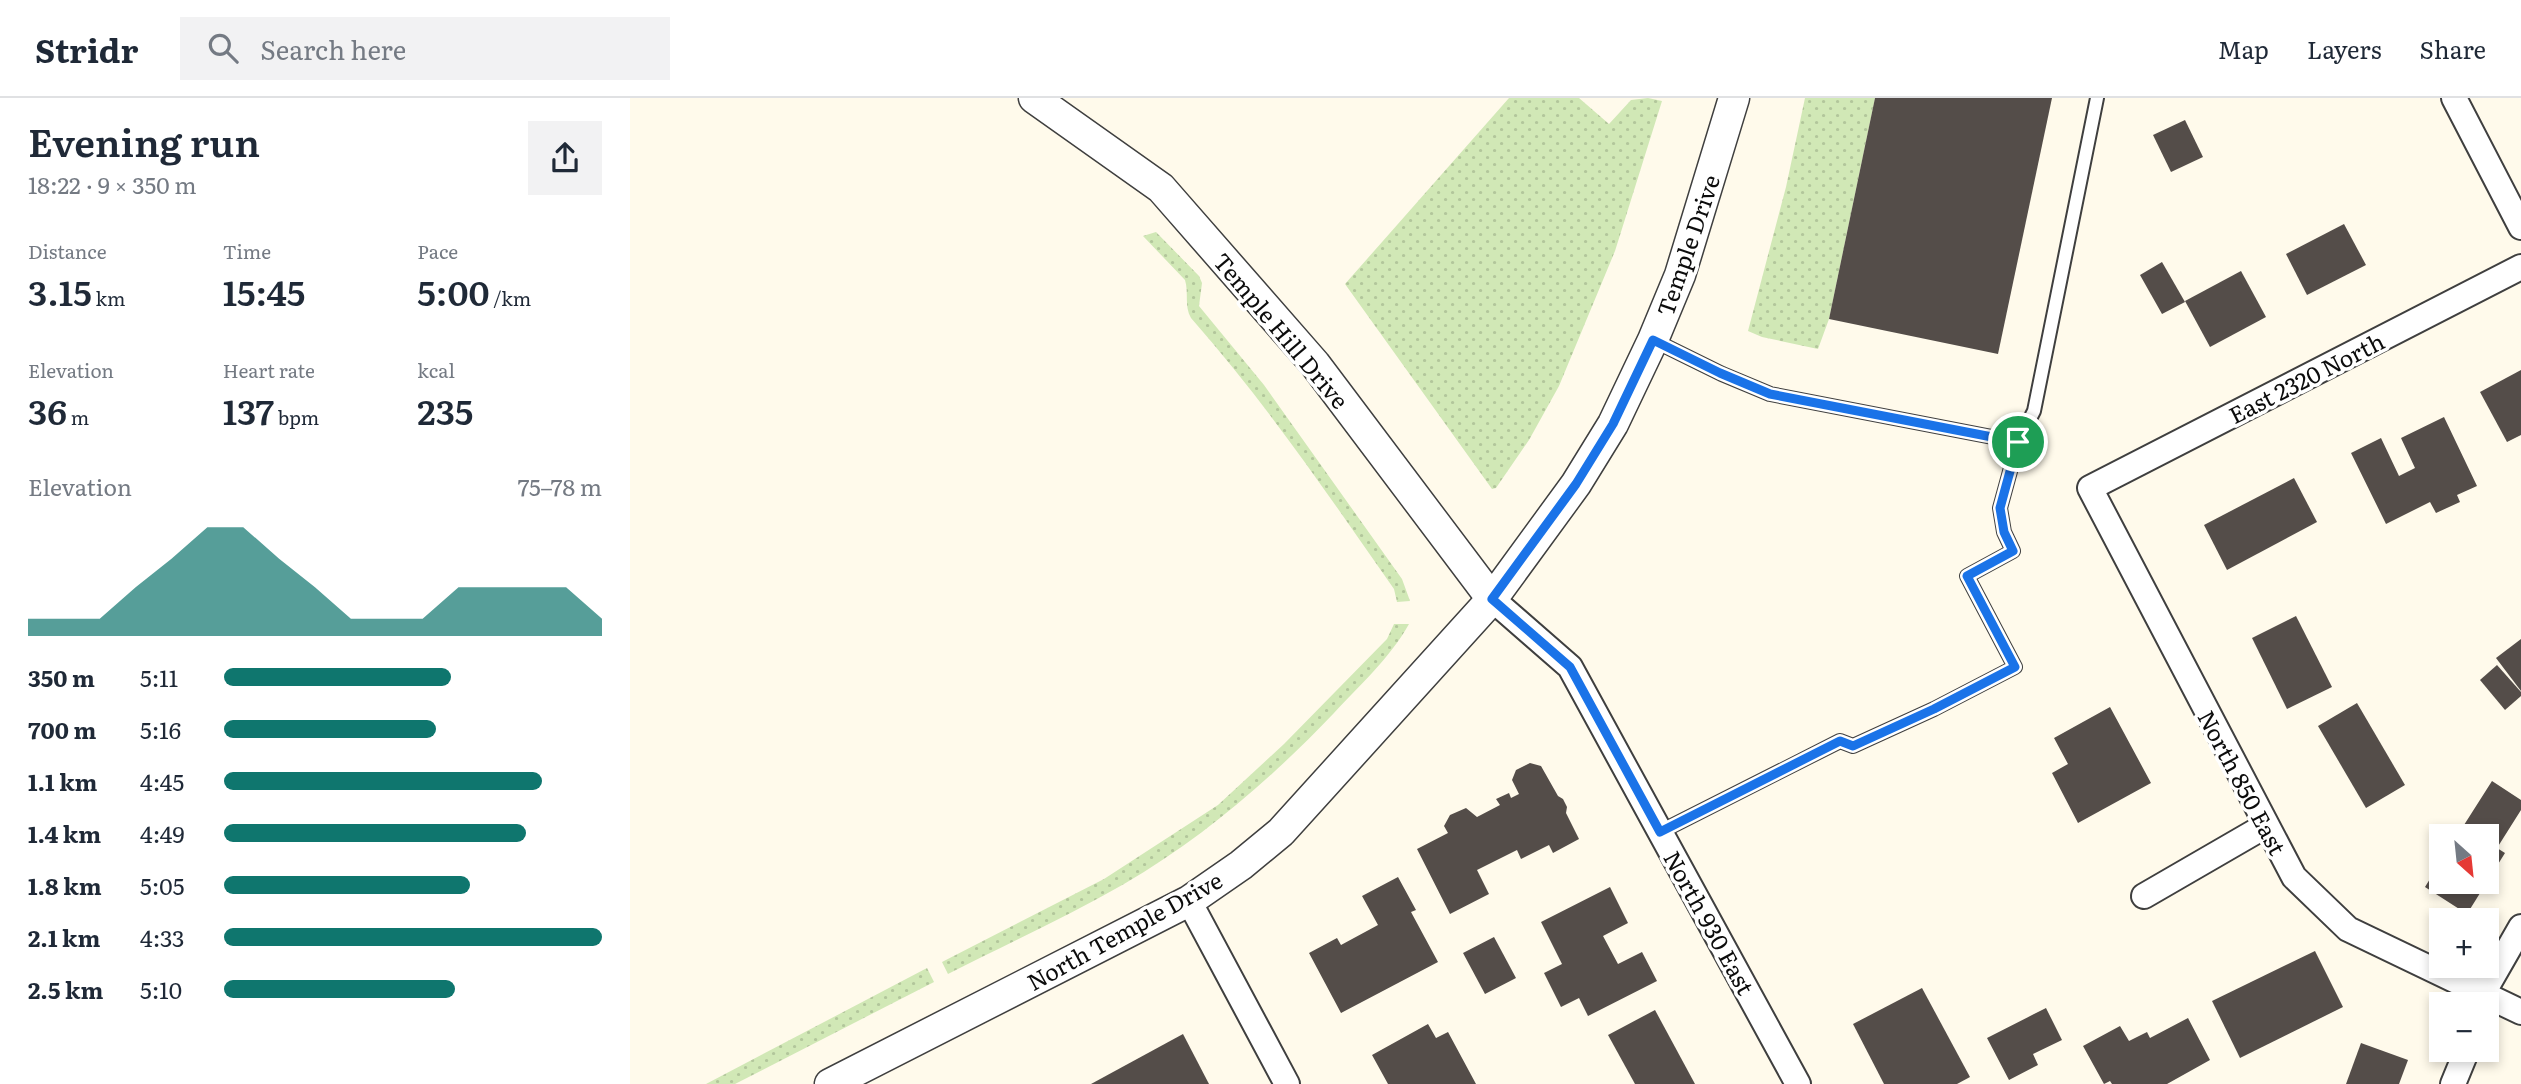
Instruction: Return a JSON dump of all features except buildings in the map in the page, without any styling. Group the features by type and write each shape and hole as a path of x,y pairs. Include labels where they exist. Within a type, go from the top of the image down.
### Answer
{"street":[{"name":"Temple Hill Drive","path":"1034,98 1161,188 1315,364 1492,599"},
{"name":"Temple Drive","path":"1492,599 1576,484 1613,424 1680,275 1734,98"},
{"path":"2454,98 2521,228"},
{"name":"East 2320 North","path":"2090,488 2521,267"},
{"name":"North 850 East","path":"2090,488 2294,877 2348,929 2465,992"},
{"name":"North 930 East","path":"1492,599 1570,667 1798,1084"},
{"name":"North Temple Drive","path":"830,1084 1189,901 1241,865 1281,832 1492,599"},
{"path":"2144,896 2265,826"},
{"path":"1189,901 1287,1084"},
{"path":"2484,992 2521,927"},
{"name":"North 850 East","path":"2499,1006 2521,1012"},
{"path":"2453,1084 2462,1062"}],"lane":[{"path":"1660,832 1840,741 1853,746 1934,709 2015,667 1967,576 2013,551 2004,532 2000,508 2018,442 2034,411 2097,98"},
{"path":"1653,340 1770,394 2018,442"}],"green space":[{"path":"1509,98 1579,98 1609,124 1631,100 1648,98 1662,101 1615,251 1559,386 1529,440 1496,488 1492,489 1345,284"},
{"path":"1805,98 1875,98 1829,319 1818,349 1762,337 1748,331 1786,187"},
{"path":"1156,232 1199,276 1202,283 1199,306 1264,385 1402,579 1410,601 1397,602 1394,589 1296,450 1191,318 1185,280 1143,236"},
{"path":"1394,624 1409,624 1374,671 1286,761 1209,827 1124,884 948,974 942,962 1104,879 1218,805 1284,744 1387,639"},
{"path":"927,968 934,982 735,1084 706,1084"}],"route":[{"path":"1653,340 1770,394 2018,442 2000,508 2004,532 2013,551 1967,576 2015,667 1934,709 1853,746 1840,741 1660,832 1570,667 1492,599 1576,484 1613,424 1653,340"}]}
